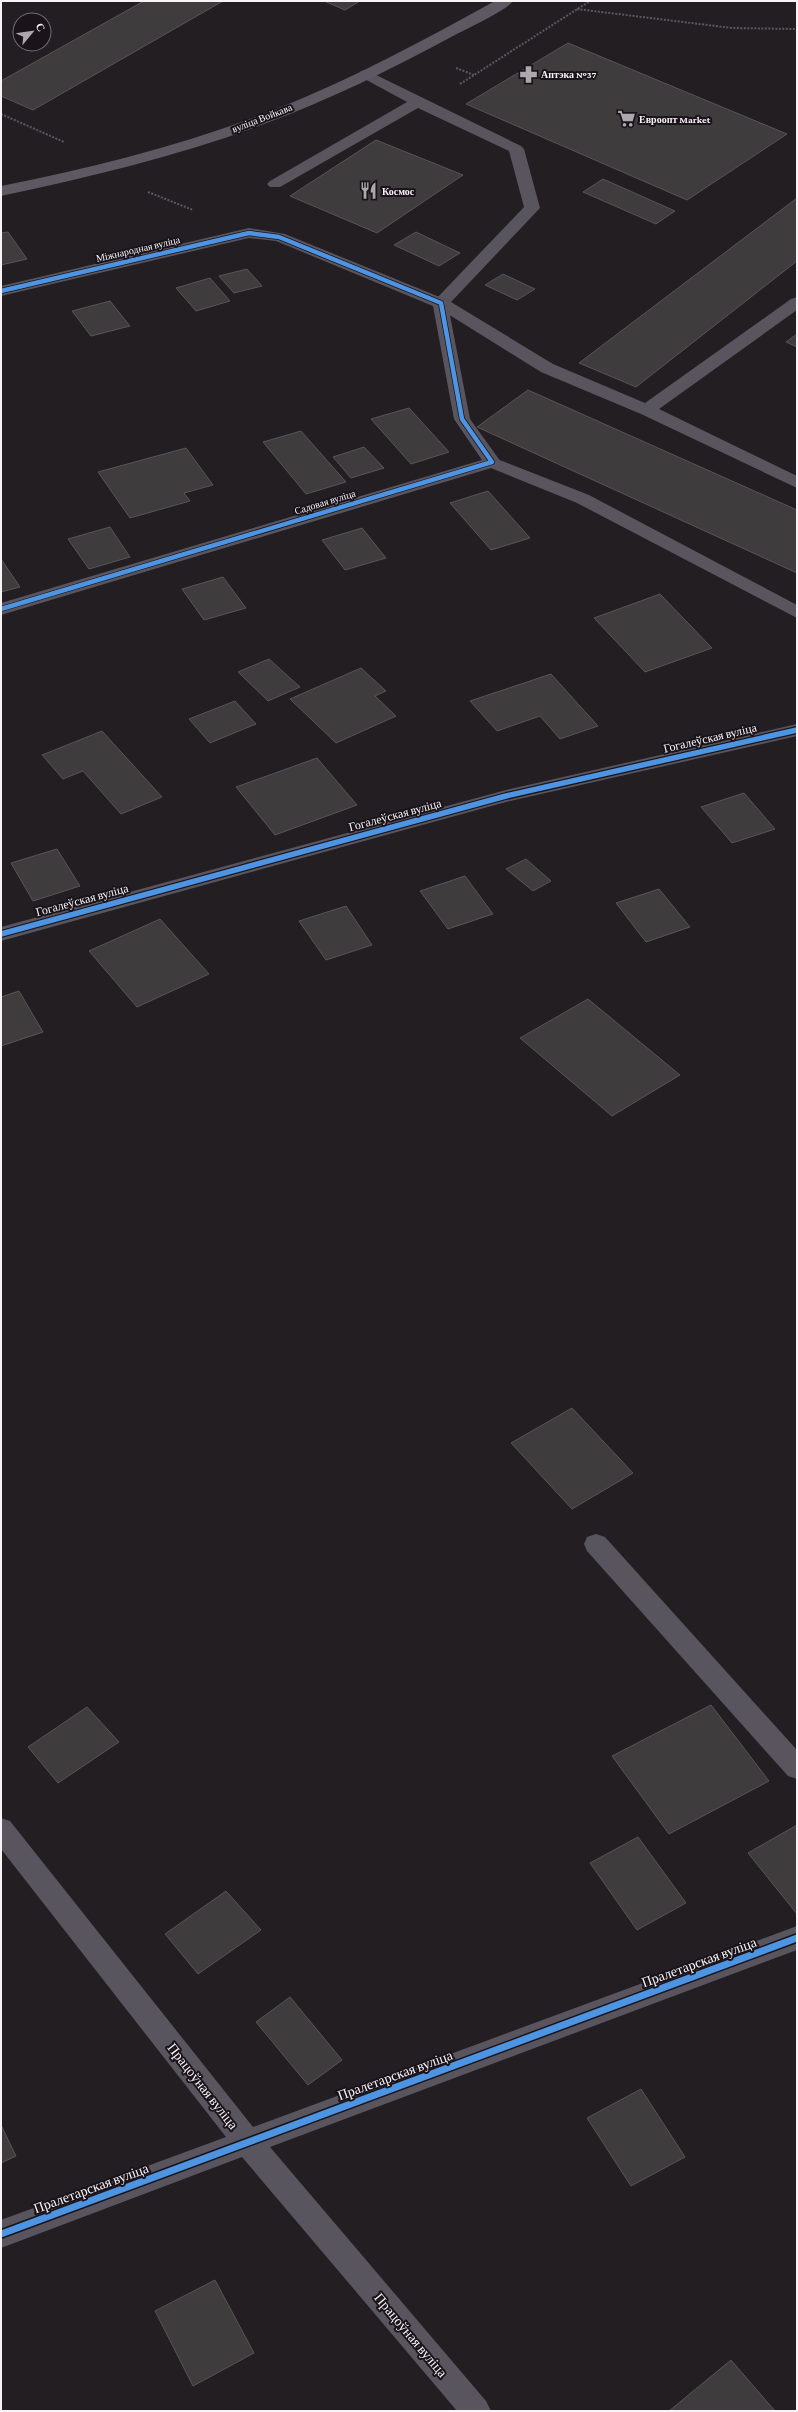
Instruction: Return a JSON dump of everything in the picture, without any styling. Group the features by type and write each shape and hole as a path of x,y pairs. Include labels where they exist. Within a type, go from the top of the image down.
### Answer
{"main road":[{"name":"вуліца Войкава","path":"3,189 93,170 221,134 321,96 506,1"}],"street":[{"path":"366,74 422,104 516,149 532,208 441,303 462,419 492,462 583,499 797,612"},
{"path":"275,184 422,104"},
{"name":"Міжнародная вуліца","path":"1,291 249,233 279,236 441,303 547,368 647,410 797,483"},
{"path":"647,410 797,302"},
{"name":"Садовая вуліца","path":"1,610 492,462"},
{"name":"Гогалеўская вуліца","path":"1,934 506,796 797,730"},
{"path":"596,1544 797,1768"},
{"name":"Працоўная вуліца","path":"1,1829 248,2143 476,2411"},
{"name":"Пралетарская вуліца","path":"1,2234 797,1938"}],"path":[{"path":"422,104 590,1"},
{"path":"577,9 732,28 797,29"}],"building":[{"path":"144,1 223,1 33,110 1,96 1,81"},
{"path":"324,1 360,1 345,10"},
{"name":"Евроопт Market","path":"568,43 787,134 687,200 466,104"},
{"name":"Космос","path":"376,140 463,175 377,233 290,196"},
{"path":"603,179 675,211 656,224 583,192"},
{"path":"797,198 797,261 636,387 579,363"},
{"path":"8,232 27,259 1,265 1,233"},
{"path":"416,232 460,253 439,266 394,245"},
{"path":"247,269 262,286 234,293 219,276"},
{"path":"503,274 535,289 517,300 485,285"},
{"path":"210,278 230,301 196,311 176,288"},
{"path":"110,301 130,326 91,336 72,311"},
{"path":"797,334 797,347 786,342"},
{"path":"528,390 797,510 797,573 477,427"},
{"path":"409,408 449,452 411,464 371,419"},
{"path":"301,431 346,482 306,494 263,442"},
{"path":"364,447 384,468 351,478 333,457"},
{"path":"186,448 213,485 184,493 190,501 130,518 98,472"},
{"path":"488,491 530,538 491,550 450,503"},
{"path":"110,527 130,557 89,569 68,539"},
{"path":"362,528 386,558 345,570 322,540"},
{"path":"1,559 20,587 1,592"},
{"path":"223,577 246,608 204,620 182,589"},
{"path":"660,594 712,648 645,672 594,618"},
{"path":"269,659 300,687 268,701 238,672"},
{"path":"361,668 386,691 375,696 396,716 336,743 290,699"},
{"path":"551,674 598,726 560,739 540,716 497,731 470,701"},
{"path":"235,701 256,724 210,743 189,719"},
{"path":"102,731 162,797 121,814 83,771 63,779 42,755"},
{"path":"317,758 357,805 275,835 236,787"},
{"path":"744,793 775,829 732,843 701,807"},
{"path":"57,849 80,886 33,901 11,863"},
{"path":"526,859 551,881 533,891 506,869"},
{"path":"465,876 493,914 448,929 420,891"},
{"path":"659,889 690,927 646,942 616,903"},
{"path":"346,906 372,945 326,960 299,921"},
{"path":"160,919 209,974 137,1007 89,951"},
{"path":"19,991 43,1032 1,1046 1,997"},
{"path":"588,999 680,1075 612,1116 520,1038"},
{"path":"572,1408 633,1473 572,1509 511,1443"},
{"path":"711,1705 769,1781 669,1834 612,1756"},
{"path":"87,1707 119,1742 58,1783 28,1747"},
{"path":"797,1825 797,1914 748,1853"},
{"path":"638,1837 686,1903 637,1930 590,1863"},
{"path":"226,1891 261,1930 198,1974 165,1934"},
{"path":"290,1997 342,2060 308,2085 256,2022"},
{"path":"641,2089 685,2157 631,2186 587,2118"},
{"path":"1,2125 16,2156 1,2163"},
{"path":"215,2280 254,2353 193,2386 155,2311"},
{"path":"731,2360 775,2411 669,2411"}],"cycle path":[{"path":"1,291 249,233 279,237 441,303 462,419 492,462 1,609"},
{"path":"1,934 506,796 797,730"},
{"path":"1,2234 797,1938"}],"place":[{"name":"Аптэка №37","path":"528,74"},
{"name":"Евроопт Market","path":"626,119"},
{"name":"Космос","path":"369,191"}]}
